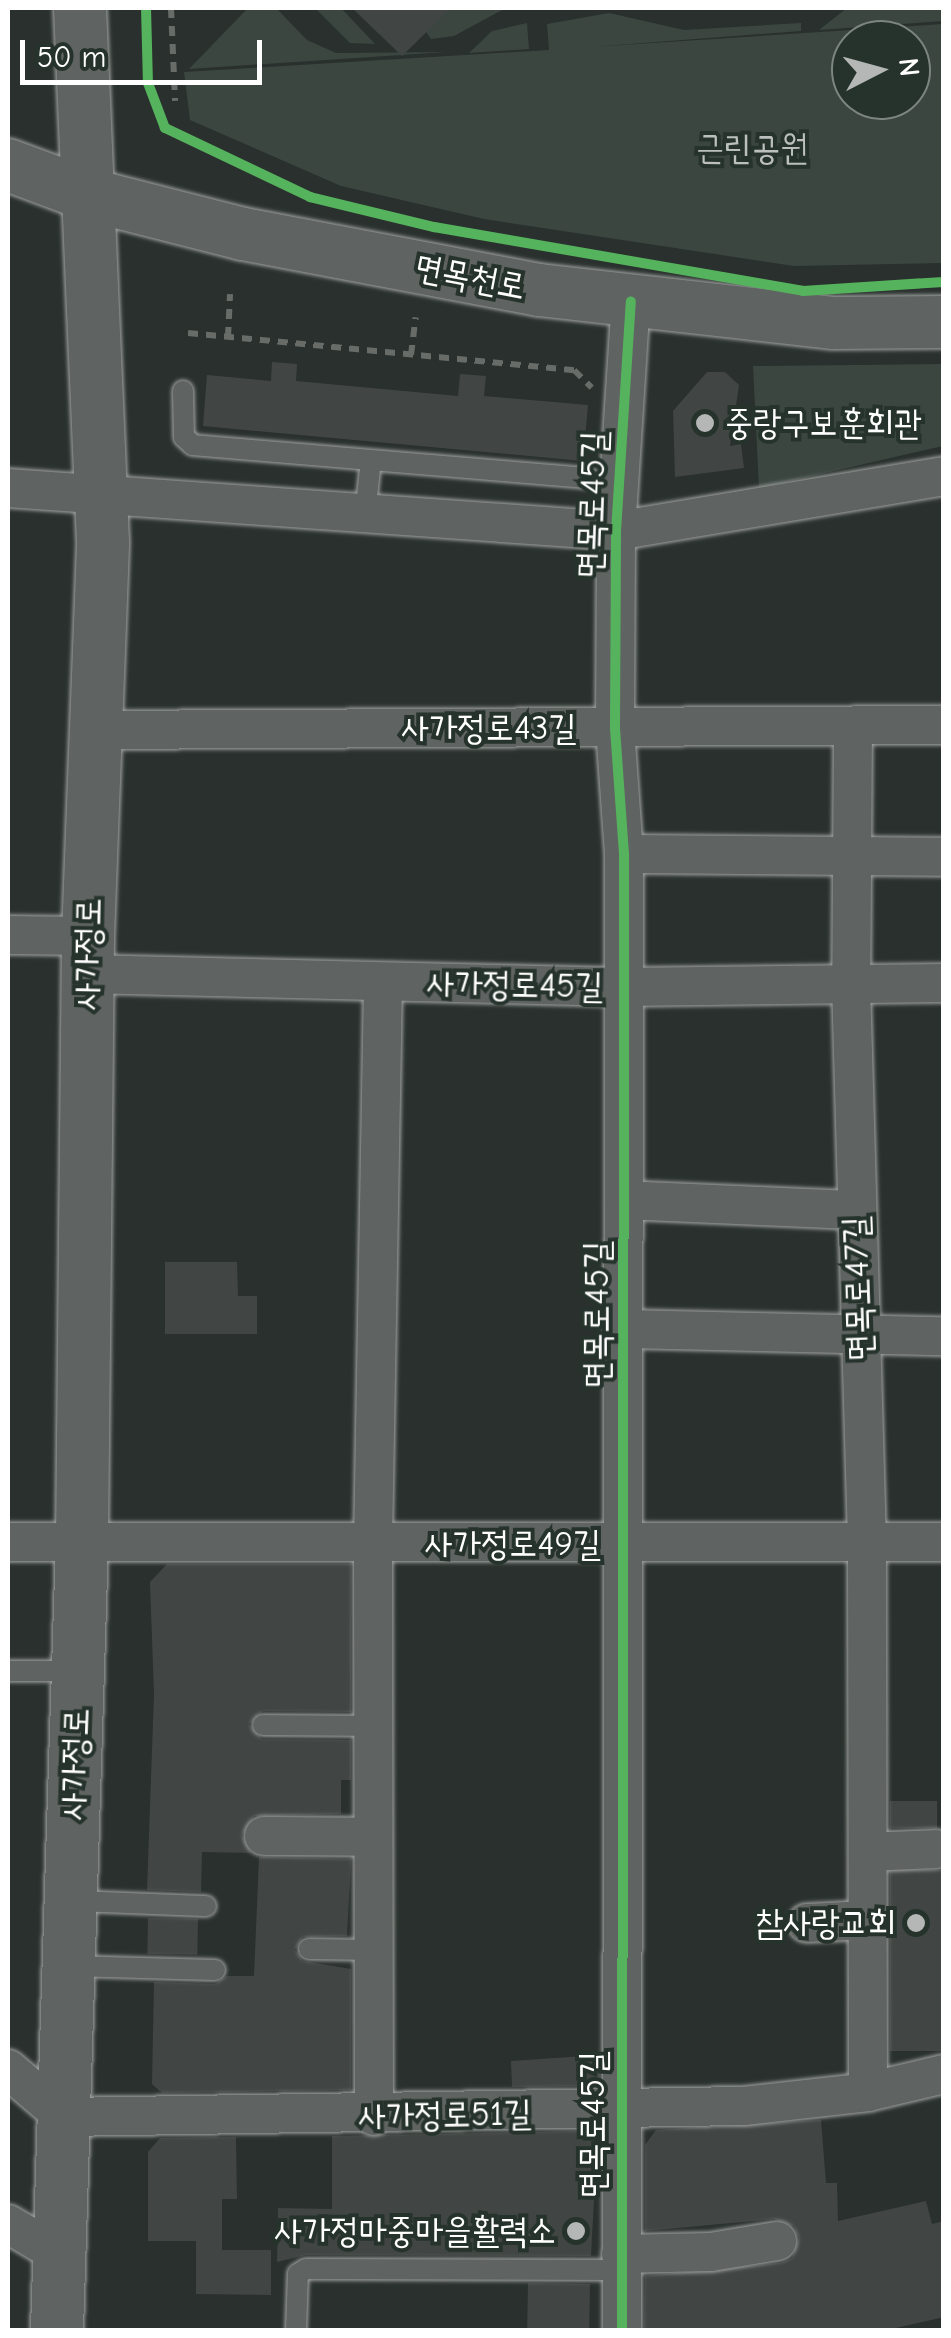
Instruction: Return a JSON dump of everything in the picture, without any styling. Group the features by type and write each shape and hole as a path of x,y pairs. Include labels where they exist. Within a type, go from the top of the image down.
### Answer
{"main road":[{"name":"사가정로","path":"57,2330 82,1542 87,954 102,498 80,8"},
{"name":"면목천로","path":"8,165 86,194 243,234 631,301 834,323 944,322"}],"street":[{"name":"면목로45길","path":"622,2330 624,854 615,727 616,530 631,301"},
{"path":"8,488 102,498 616,530 944,476"},
{"name":"사가정로43길","path":"95,730 944,725"},
{"name":"면목로47길","path":"853,726 850,983 868,1541 868,2092"},
{"path":"624,854 944,856"},
{"name":"사가정로45길","path":"8,935 87,954 383,984 623,987 944,983"},
{"path":"374,2116 373,1544 383,984"},
{"path":"624,1200 856,1210"},
{"path":"624,1329 944,1336"},
{"name":"사가정로49길","path":"8,1542 944,1542"},
{"path":"264,1836 373,1838"},
{"path":"868,1852 936,1850"},
{"path":"807,1923 868,1920"},
{"path":"8,2068 64,2117"},
{"name":"사가정로51길","path":"64,2117 620,2112 868,2092 944,2074"},
{"path":"8,2224 59,2254"},
{"path":"621,2262 777,2242"}],"lane":[{"path":"183,392 184,438 193,445 589,478"},
{"path":"365,514 370,460"},
{"path":"8,1671 78,1671"},
{"path":"263,1725 374,1726"},
{"path":"70,1901 206,1906"},
{"path":"308,1949 374,1950"},
{"path":"68,1966 215,1970"},
{"path":"296,2330 297,2280 306,2268 621,2262"}],"path":[{"path":"171,8 175,102"},
{"path":"228,337 230,294"},
{"path":"411,355 416,317"},
{"path":"188,334 574,370 596,395"}],"green space":[{"path":"248,8 276,8 307,40 336,53 446,52 189,69"},
{"path":"315,8 341,8 375,44 350,43"},
{"path":"429,8 526,9 502,10 454,36 431,39 417,19"},
{"path":"847,8 943,8 943,21 832,20"},
{"name":"근린공원","path":"609,13 684,30 801,23 801,31 591,47 831,31 831,120 931,120 931,25 943,24 943,263 794,266 484,219 341,186 190,120 184,72 549,50 547,24"},
{"path":"527,23 529,49 469,53 492,31"},
{"path":"943,364 943,446 759,488 753,366"}],"building":[{"path":"352,8 451,8 402,56"},
{"path":"272,362 297,364 296,381 458,396 460,374 486,376 484,396 588,405 583,461 203,426 207,375 271,381"},
{"name":"중랑구보훈회관","path":"707,372 725,372 739,385 730,446 741,444 744,468 675,477 673,411"},
{"path":"165,1262 237,1262 238,1296 257,1296 257,1334 165,1334"},
{"path":"167,1564 351,1564 351,1712 263,1711 249,1724 262,1739 351,1740 351,1780 341,1780 341,1814 254,1816 242,1835 251,1853 202,1852 201,1892 147,1890 154,1694 150,1582"},
{"path":"890,1801 937,1801 937,1828 890,1828"},
{"path":"259,1857 351,1859 347,1936 303,1937 295,1950 303,1961 351,1969 351,2090 162,2093 152,2084 154,1982 215,1984 227,1976 254,1976"},
{"path":"890,1870 944,1870 944,2051 890,2051"},
{"path":"148,1918 198,1919 197,1955 147,1954"},
{"path":"600,2055 600,2086 512,2087 511,2061"},
{"path":"821,2120 826,2183 837,2183 838,2221 926,2201 932,2224 944,2221 944,2317 887,2330 644,2330 645,2276 781,2263 792,2258 799,2238 794,2226 774,2219 645,2231 645,2145 656,2130"},
{"path":"584,2131 597,2144 591,2256 306,2255 277,2262 278,2208 332,2209 332,2136"},
{"path":"236,2137 237,2199 222,2199 222,2250 271,2250 271,2295 196,2294 196,2241 148,2241 148,2152 160,2138"},
{"path":"528,2283 590,2284 589,2330 527,2330"}],"cycle path":[{"path":"146,8 148,83 165,128 310,197 434,227 803,291 944,282"},
{"path":"622,2330 624,854 615,727 616,531 631,301"}],"place":[{"name":"중랑구보훈회관","path":"705,423"},
{"name":"참사랑교회","path":"916,1923"},
{"name":"사가정마중마을활력소","path":"576,2231"}]}
